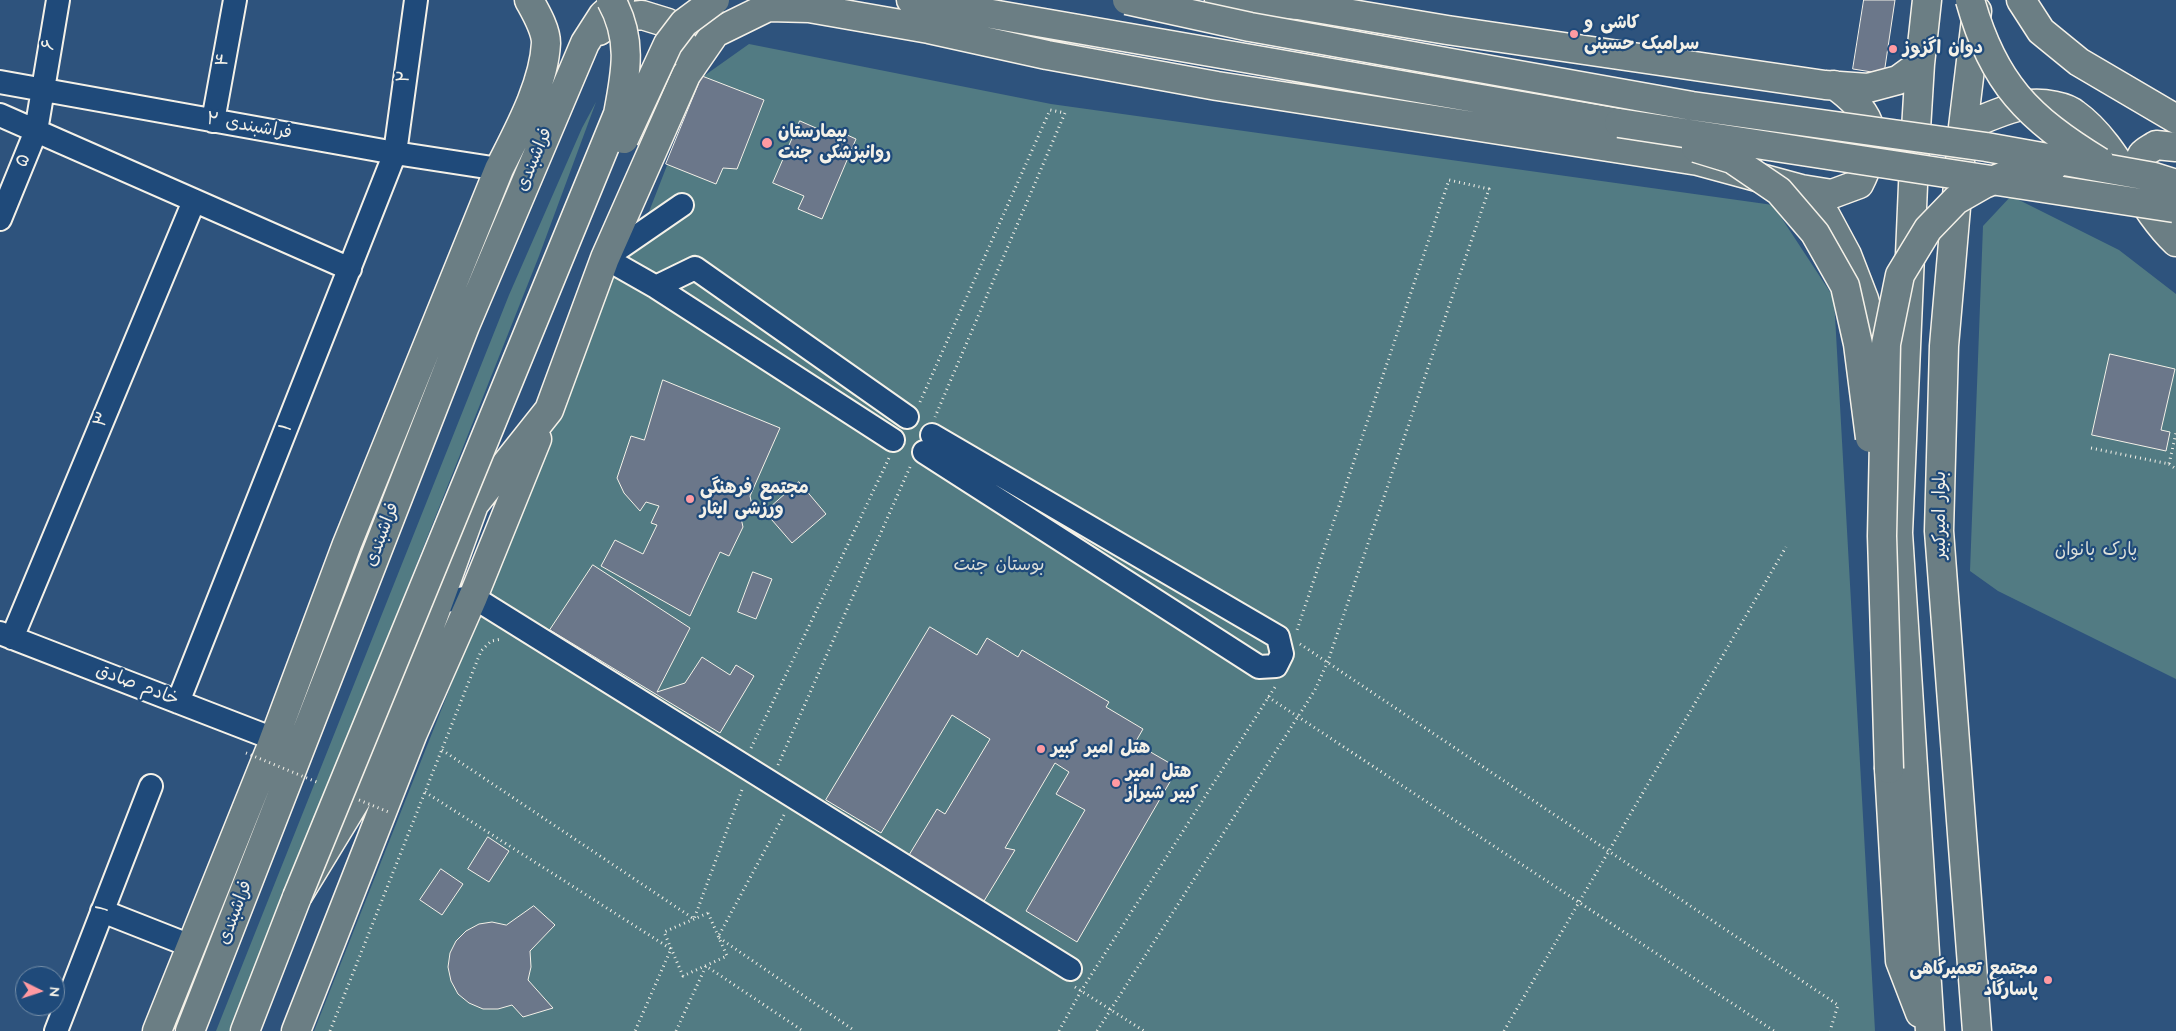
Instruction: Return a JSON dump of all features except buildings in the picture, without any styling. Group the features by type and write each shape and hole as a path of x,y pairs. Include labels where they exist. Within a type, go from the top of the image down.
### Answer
{"main road":[{"name":"فراشبندی","path":"157,1031 274,739 347,544 498,169 522,124 541,70 546,41 529,0"},
{"path":"245,1031 297,897 618,114 627,62 624,31 611,0"},
{"name":"فراشبندی","path":"190,1031 465,326 585,43 603,15 620,0"},
{"path":"297,897 361,792 400,705 472,507 631,123 668,44 684,23 715,0"},
{"path":"911,0 1619,123 2169,204"},
{"path":"1127,0 1260,29 1692,106 1986,147 2154,177 2169,204 2176,242"},
{"path":"1219,0 1298,5 1447,30 1834,85 1868,88 1898,80 1920,64"},
{"path":"1898,514 1920,64 1927,0"},
{"path":"1970,0 1987,50 2007,83 2026,108 2051,131 2169,204"},
{"name":"بلوار امیرکبیر","path":"1977,1031 1939,531 1944,346 1963,126 1978,0"},
{"path":"2021,0 2041,31 2079,62 2176,120"},
{"path":"296,1031 413,733 473,597 549,410 605,258 686,76 715,33 768,7 809,8 929,29 1047,55 1217,86 1698,161 1801,189 1832,194 1859,184 1870,164 1873,141 1865,116 1850,96 1834,85"},
{"path":"585,43 615,18 642,15 668,23 684,45 686,76"},
{"path":"1963,126 2032,104 2048,105 2074,112 2090,128 2109,152 2169,204"},
{"path":"1619,123 1732,159 1779,191 1815,233 1845,286 1858,344 1882,536"},
{"path":"2169,204 2139,189 2137,170 2142,155 2156,146 2176,147"},
{"path":"1929,1031 1900,961 1889,769 1882,536 1886,344 1900,275 1928,228 1956,200 1984,184 2017,171 2042,168 2101,168"},
{"path":"1801,189 1826,216 1847,255 1864,299 1875,341 1898,514 1929,1031"},
{"path":"465,326 466,250"},
{"path":"472,507 549,410"},
{"path":"347,544 391,514"}],"street":[{"name":"۶","path":"36,131 58,0"},
{"name":"۴","path":"213,121 235,0"},
{"name":"۲","path":"395,154 416,0"},
{"name":"۲ فراشبندی","path":"0,82 395,154 498,169"},
{"path":"0,115 350,269"},
{"name":"۵","path":"0,219 36,131"},
{"name":"۱","path":"178,702 395,154"},
{"name":"۳","path":"6,636 194,201"},
{"path":"682,205 605,258 656,286 894,443 902,453 920,434"},
{"path":"656,286 695,268 920,434 1259,666 1276,666 1282,654 1278,637 920,434 896,424 893,430 894,443"},
{"path":"438,602 473,597 1072,978"},
{"name":"خادم صادق","path":"6,636 274,739"},
{"name":"۱","path":"56,1031 151,786"},
{"path":"102,911 191,946"}],"path":[{"path":"776,768 920,434 1065,113 1050,110 920,434"},
{"path":"1097,1031 1315,690 1328,661 1489,189 1449,180 1297,631"},
{"path":"2169,464 2176,433"},
{"path":"748,754 894,443"},
{"path":"2091,448 2169,464 2176,469"},
{"path":"1504,1031 1786,547"},
{"path":"330,1031 481,650 492,641 505,638"},
{"path":"1294,640 1328,661 1838,1006 1830,1031"},
{"path":"1059,1031 1081,991 1277,684"},
{"path":"1268,697 1774,1031"},
{"path":"442,750 694,919"},
{"path":"694,919 745,782"},
{"path":"425,792 671,949"},
{"path":"718,937 787,809"},
{"path":"708,913 718,937 727,956 683,976 664,932 708,913"},
{"path":"718,937 855,1031"},
{"path":"635,1031 671,949"},
{"path":"676,1031 706,966"},
{"path":"706,966 803,1031"},
{"path":"1072,978 1081,991 1144,1031"}],"green space":[{"name":"بوستان جنت","path":"749,44 1051,104 1773,205 1834,298 1875,1031 314,1031 610,284 645,222 701,78"},
{"path":"596,102 539,256 231,1031 216,1031 509,295 582,128"},
{"name":"پارک بانوان","path":"2011,196 2119,250 2176,294 2176,679 1998,591 1970,571 1983,226"}],"place":[{"name":"کاشی و سرامیک حسینی","path":"1574,34"},
{"name":"دوان اگزوز","path":"1893,49"},
{"name":"بیمارستان روانپزشکی جنت","path":"767,143"},
{"name":"مجتمع فرهنگی ورزشی ایثار","path":"690,499"},
{"name":"هتل امیر کبیر","path":"1041,749"},
{"name":"هتل امیر کبیر شیراز","path":"1116,783"},
{"name":"مجتمع تعمیرگاهی پاسارگاد","path":"2048,980"}]}
